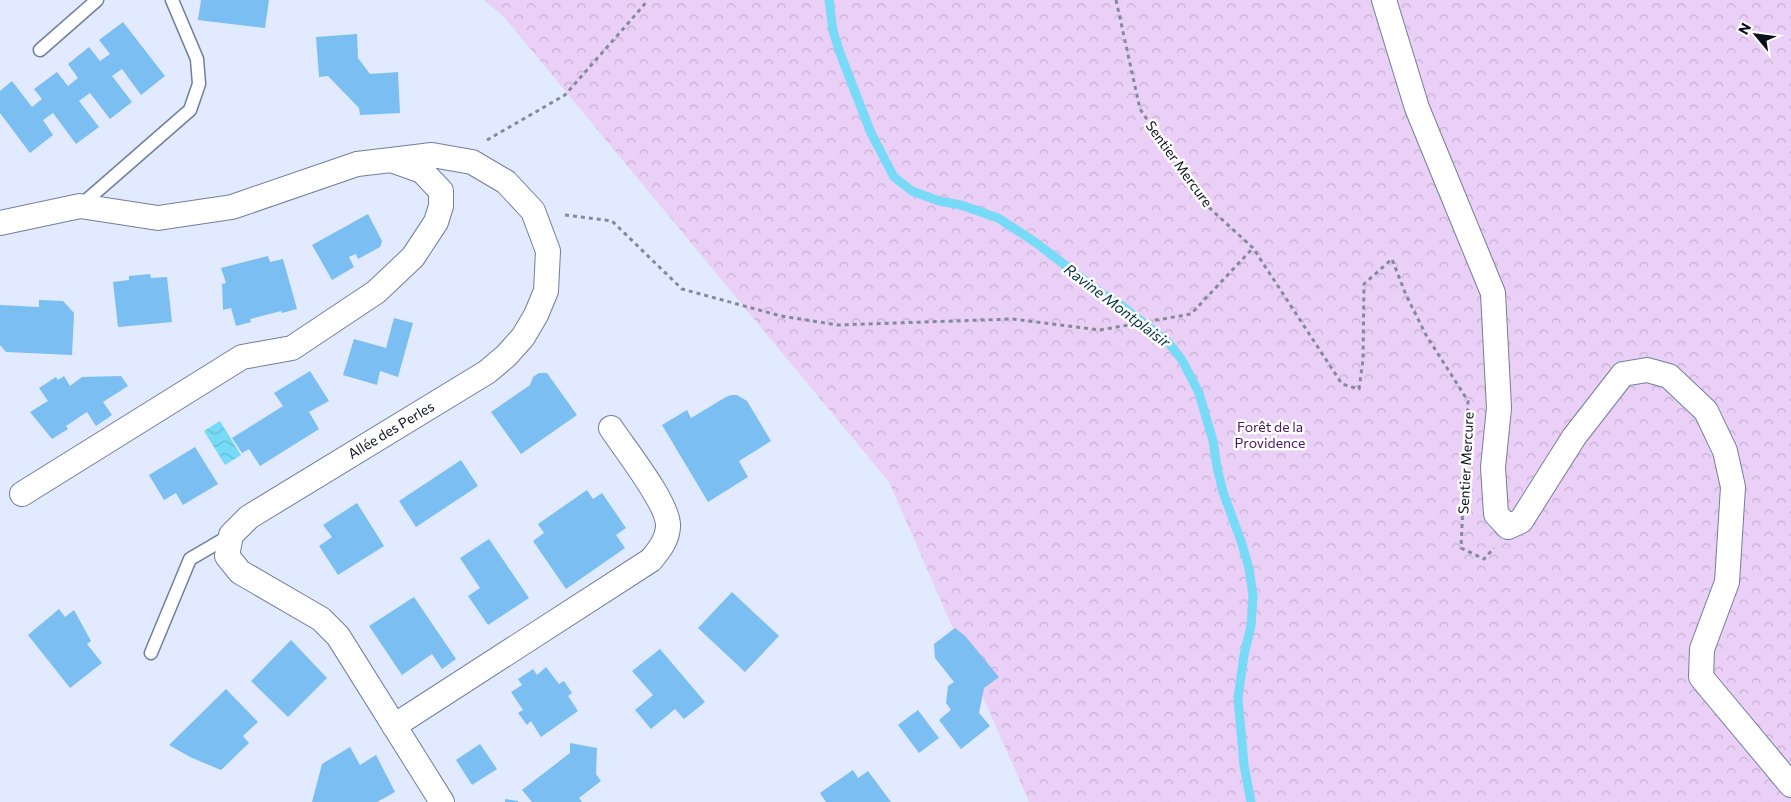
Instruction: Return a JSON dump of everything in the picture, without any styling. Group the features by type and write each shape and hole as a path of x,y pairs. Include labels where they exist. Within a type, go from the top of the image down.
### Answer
{"street":[{"path":"1384,0 1418,108 1493,293 1499,408 1493,467 1496,514 1508,527 1522,522 1574,437 1623,374 1647,370 1669,376 1706,411 1725,451 1734,486 1727,582 1702,648 1700,677 1791,785"},
{"name":"Allée des Perles","path":"0,223 80,206 158,218 213,210 232,207 357,164 432,155 472,162 506,182 534,211 548,251 546,291 536,315 523,337 506,356 487,372 249,517 231,535"},
{"name":"Allée des Perles","path":"22,494 242,357 292,348 376,292 413,257 436,222 442,206 441,191 422,171 391,160"},
{"path":"394,726 650,560 664,544 668,526 665,512 658,498 611,428"},
{"path":"231,535 227,556 240,572 321,619 338,636 442,802"}],"lane":[{"path":"40,50 97,0"},
{"path":"80,206 190,110 199,84 197,60 172,0"},
{"path":"151,653 190,559 231,535"}],"path":[{"path":"454,159 565,95 644,5 646,0"},
{"name":"Sentier Mercure","path":"1116,0 1140,109 1202,201 1253,248 1342,384 1359,389 1363,360 1364,284 1392,259 1406,295 1426,335 1468,401 1467,430"},
{"path":"534,211 612,221 682,288 781,316 838,326 1012,319 1100,330 1191,314 1253,248"},
{"name":"Sentier Mercure","path":"1465,480 1462,548 1484,559 1501,539 1508,527"}],"green space":[{"name":"Forêt de la Providence","path":"484,0 1791,0 1791,802 1029,802 889,482 504,17"}],"water":[{"path":"220,421 241,455 225,465 204,431"}],"building":[{"path":"201,0 269,0 265,28 198,20"},
{"path":"123,22 165,76 141,95 122,69 112,76 132,102 110,119 90,93 79,101 99,127 76,144 53,113 43,120 53,135 30,153 0,113 0,91 12,81 32,107 42,99 34,89 57,72 68,86 78,78 68,64 89,47 100,61 110,54 99,40"},
{"path":"357,34 358,58 370,74 398,72 400,113 360,115 359,108 328,76 319,77 316,37"},
{"path":"368,214 382,241 380,247 358,259 356,254 349,257 354,267 332,280 312,245"},
{"path":"268,256 270,262 283,259 297,309 250,319 251,322 236,326 231,308 223,310 222,284 226,283 221,268"},
{"path":"150,274 151,278 167,277 172,322 118,327 113,282 129,280 129,276"},
{"path":"39,300 63,301 74,313 72,355 6,352 0,345 0,305 39,307"},
{"path":"394,318 413,323 398,377 380,371 377,385 343,375 354,339 386,348"},
{"path":"310,371 329,401 309,412 319,429 260,466 249,449 242,453 232,438 283,406 274,393"},
{"path":"539,373 547,373 577,415 521,454 491,412 530,385 533,377"},
{"path":"64,376 70,386 82,377 121,376 128,386 103,402 112,415 96,426 87,412 66,426 68,429 52,439 30,412 48,401 39,388 56,377 58,380"},
{"path":"732,395 737,395 747,401 771,441 739,461 748,477 708,502 662,425 687,410 691,418"},
{"path":"195,447 218,484 183,505 176,493 164,500 149,475"},
{"path":"461,460 478,486 416,527 399,501"},
{"path":"587,490 593,499 602,493 626,528 616,535 625,548 566,589 533,541 544,533 538,524"},
{"path":"357,503 384,546 338,575 319,546 332,537 323,525"},
{"path":"489,539 529,598 488,625 468,596 480,588 460,558"},
{"path":"732,592 779,636 745,672 698,628"},
{"path":"414,597 456,659 442,669 432,654 402,675 369,626"},
{"path":"59,609 65,617 74,610 91,641 87,644 102,663 70,688 28,635"},
{"path":"955,628 965,636 999,677 984,688 979,713 990,726 961,749 939,720 951,710 946,703 948,686 954,682 935,658 934,644"},
{"path":"291,640 327,678 288,717 251,681"},
{"path":"660,649 705,702 684,719 675,709 651,729 635,710 653,695 632,671"},
{"path":"546,667 559,684 564,681 572,693 568,696 578,711 541,737 531,721 527,725 518,713 523,710 511,692 522,685 518,679 533,669 537,675"},
{"path":"226,689 258,722 243,736 249,743 221,770 190,757 169,745"},
{"path":"918,710 939,738 919,753 898,725"},
{"path":"570,743 597,748 596,774 601,781 579,798 582,802 532,802 522,790 570,753"},
{"path":"480,744 497,769 472,785 456,760"},
{"path":"350,747 360,765 376,755 395,792 377,802 312,802 322,764"},
{"path":"853,770 858,778 868,771 891,802 826,802 820,793"},
{"path":"505,799 518,801 518,802 505,802"}],"waterway":[{"name":"Ravine Montplaisir","path":"829,0 833,31 840,53 871,133 894,177 912,191 998,218 1035,242 1101,293 1122,306 1168,342 1182,360 1199,393 1213,441 1223,492 1249,568 1253,596 1251,626 1244,655 1238,698 1244,765 1251,802"}]}
